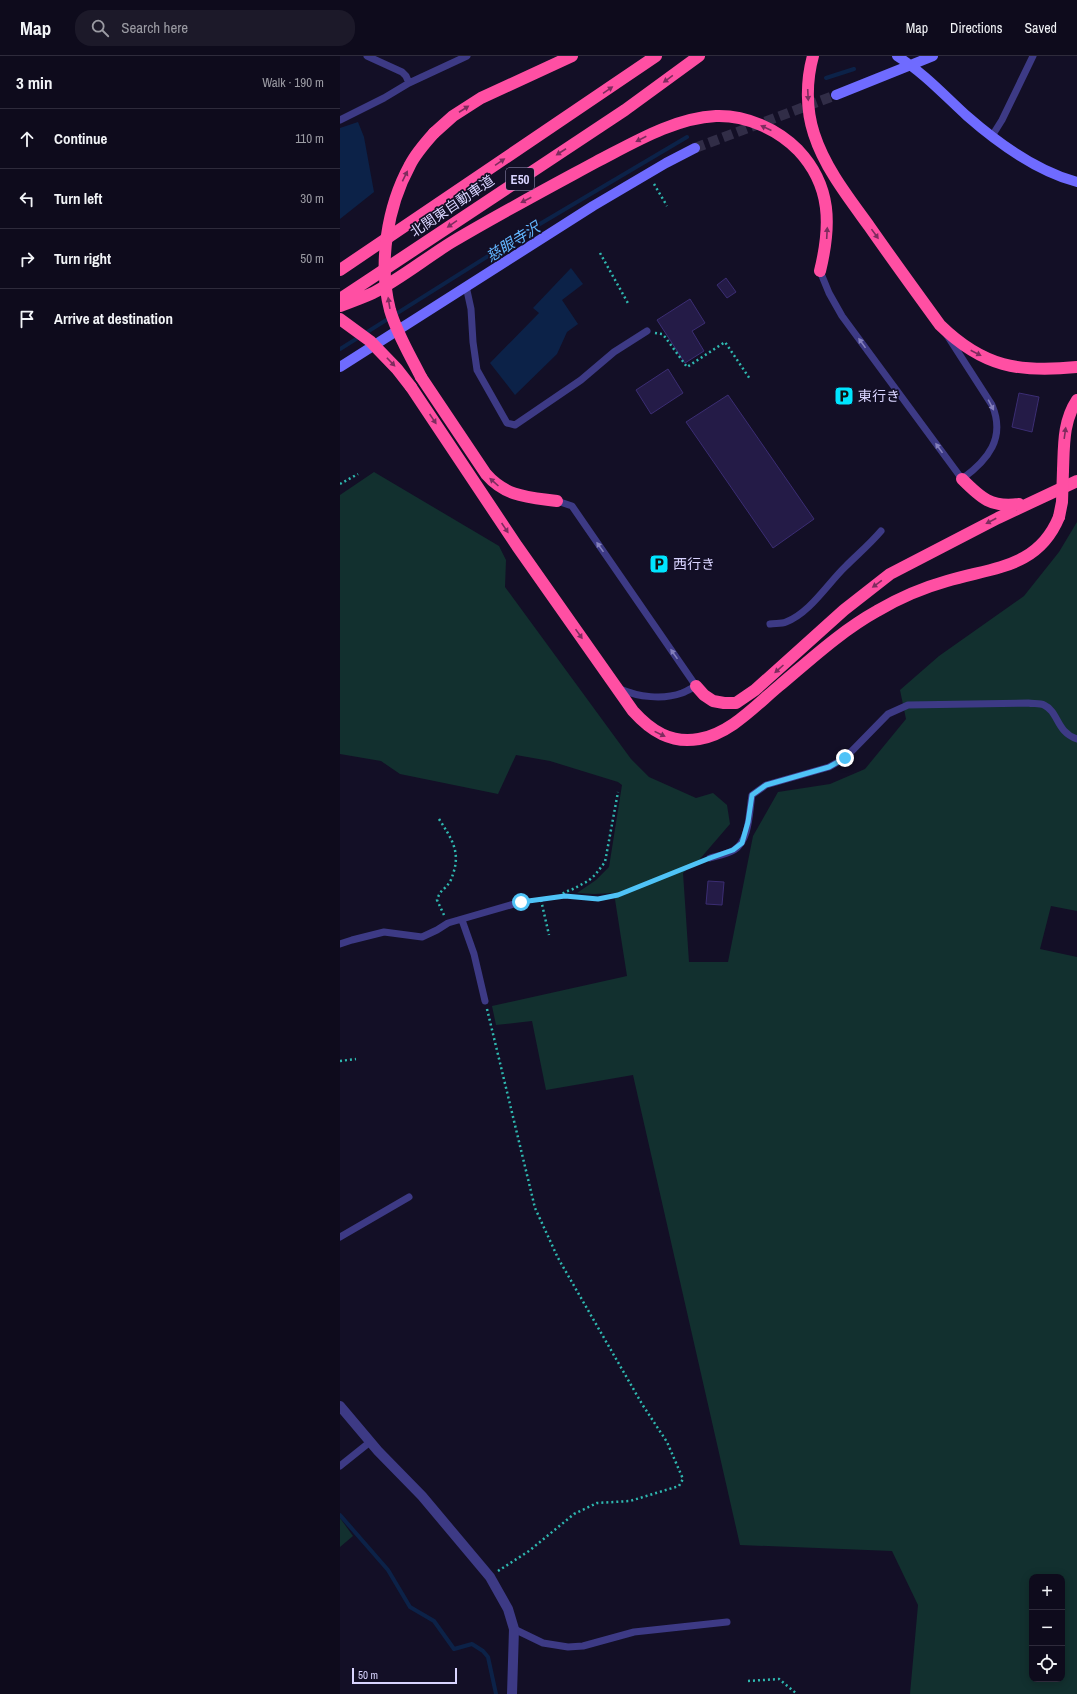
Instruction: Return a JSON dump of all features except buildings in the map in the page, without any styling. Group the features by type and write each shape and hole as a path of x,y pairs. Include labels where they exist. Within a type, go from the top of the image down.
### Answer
{"highway":[{"path":"557,501 521,496 508,492 494,484 486,474 421,377 399,335 390,310 386,286 385,260 394,203 402,182 411,164 434,133 453,116 481,98 572,56"},
{"name":"北関東自動車道","path":"340,270 656,56"},
{"name":"北関東自動車道","path":"340,299 625,110 700,56"},
{"path":"813,56 808,90 809,112 813,133 822,154 836,180 940,325 955,340 969,350 995,363 1028,370 1056,369 1077,366"},
{"path":"340,306 374,292 507,210 613,154 651,135 672,127 689,121 716,116 745,119 767,128 794,147 811,166 821,188 827,210 827,236 820,271"},
{"path":"340,319 370,341 411,387 517,546 633,711 644,724 657,732 670,738 684,741 700,739 713,735 727,728 825,647 875,612 921,589 1018,562 1044,544 1053,532 1059,517 1062,502 1065,430 1070,413 1077,400"},
{"path":"962,479 981,498 992,504 1006,506 1030,502"},
{"path":"696,686 704,695 713,701 736,703 755,690 844,610 890,574 1030,502 1077,482"}],"street":[{"path":"897,56 912,66 968,117 1013,152 1035,165 1077,182"},
{"path":"836,95 912,66 933,56"},
{"path":"340,367 593,206 666,163 695,148"},
{"path":"340,1406 370,1442 422,1496 490,1577 508,1610 514,1630 512,1694"}],"lane":[{"path":"367,56 402,72 406,76 409,83"},
{"path":"340,120 384,98 409,83 467,56"},
{"path":"992,136 1002,120 1033,56"},
{"path":"820,271 829,294 842,316 962,479 979,466 988,455 997,428 996,415 992,405 940,325"},
{"path":"466,286 471,309 473,342 477,370 507,422 515,425 581,380 614,352 647,331"},
{"path":"557,501 572,506 696,686 682,693 646,696 630,694 616,687"},
{"path":"770,624 785,622 802,612 823,593 845,567 870,544 881,531"},
{"path":"710,858 733,850 742,843 748,822 752,795 766,785 829,767 845,758 888,714 908,706 1028,703 1043,705 1052,710 1064,732 1077,739"},
{"path":"340,944 384,932 402,936 422,937 448,923 521,902"},
{"path":"462,920 474,954 485,1001"},
{"path":"340,1237 408,1197"},
{"path":"340,1466 370,1442"},
{"path":"514,1630 543,1643 568,1647 583,1646 634,1632 727,1622"}],"path":[{"path":"654,184 667,206"},
{"path":"600,253 629,305"},
{"path":"647,331 662,334 687,367 725,342 750,379"},
{"path":"340,484 358,474"},
{"path":"559,897 565,892 588,881 595,875 605,862 618,792"},
{"path":"439,819 454,845 457,855 454,870 449,883 440,891 437,900 448,923"},
{"path":"521,902 565,896 598,899 618,895 710,858"},
{"path":"541,900 548,935"},
{"path":"485,1001 535,1208 558,1258 642,1404 667,1442 683,1479 679,1486 630,1500 597,1503 574,1514 529,1551 490,1577"},
{"path":"340,1061 356,1059"},
{"path":"748,1681 779,1679 797,1694"}],"green space":[{"path":"374,472 499,546 506,560 505,587 631,759 649,777 696,798 713,793 727,805 730,824 699,860 683,873 689,962 728,962 753,836 778,792 830,784 865,769 906,719 900,690 939,656 1024,596 1059,552 1077,522 1077,911 1051,906 1040,949 1077,957 1077,1694 910,1694 918,1605 892,1551 740,1545 633,1075 546,1090 532,1021 496,1025 492,1006 627,976 614,893 577,893 596,880 609,867 622,785 618,782 550,761 516,755 498,794 400,774 381,761 340,754 340,495"},
{"path":"340,1518 353,1536 340,1547"}],"water":[{"path":"358,122 364,137 374,192 340,219 340,128"},
{"path":"571,268 583,284 562,300 578,324 567,332 557,354 515,395 490,363 539,313 533,308"}],"waterway":[{"name":"慈眼寺沢","path":"826,78 854,69"},
{"name":"慈眼寺沢","path":"340,349 528,231 687,137"},
{"path":"340,1515 388,1570 410,1607 434,1621 454,1649 472,1644 483,1651 488,1657 496,1694"}],"tunnel":[{"path":"695,148 836,95"}],"place":[{"name":"東行き","path":"844,396"},
{"name":"西行き","path":"659,564"}],"route":[{"path":"521,902 565,896 598,899 618,895 733,850 742,843 748,822 752,795 766,785 829,767 845,758"}]}
